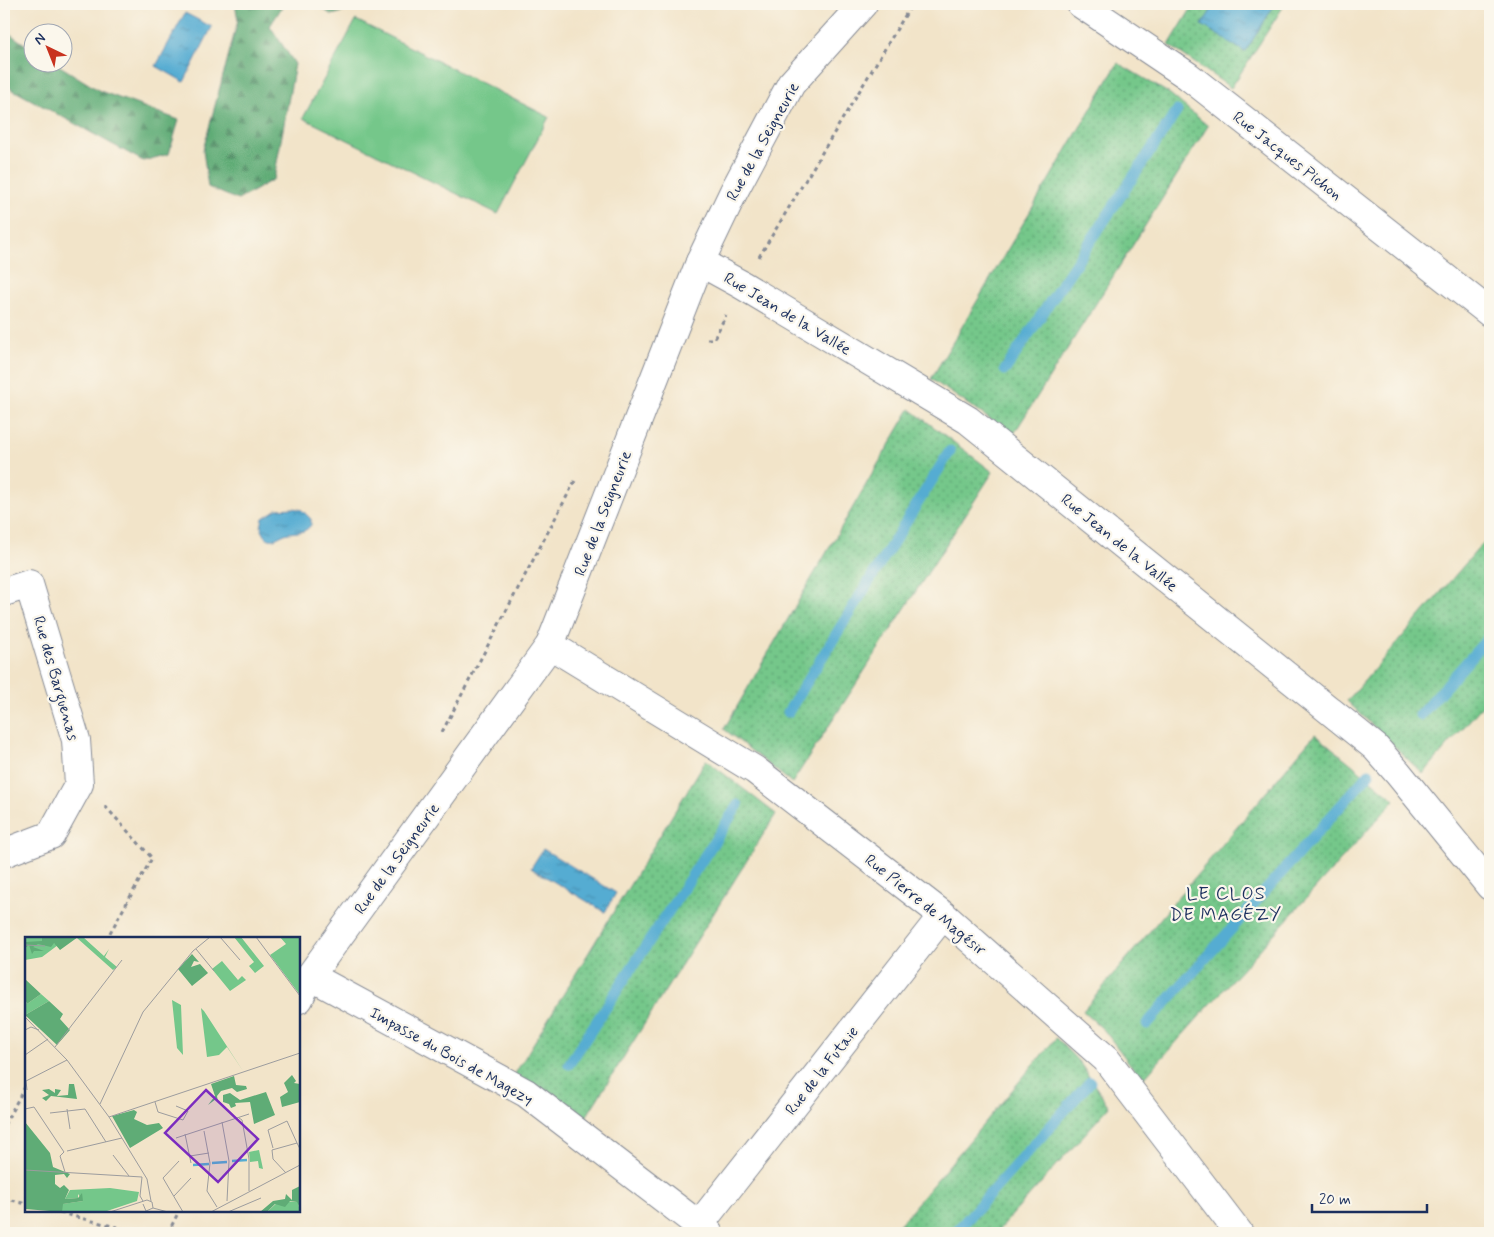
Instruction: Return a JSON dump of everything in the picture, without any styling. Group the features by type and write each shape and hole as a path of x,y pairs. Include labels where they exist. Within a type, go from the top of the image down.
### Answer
{"street":[{"name":"Rue de la Seigneurie","path":"304,988 550,646 700,262 734,191 791,84 863,4"},
{"name":"Rue Jacques Pichon","path":"1080,4 1188,76 1490,313"},
{"name":"Rue Jean de la Vallée","path":"700,262 742,285 968,420 1375,748 1398,773 1490,886"},
{"name":"Rue des Barguenas","path":"4,853 51,835 79,784 76,740 16,588"},
{"name":"Rue Pierre de Magésir","path":"550,646 755,770 944,915 1106,1059 1239,1233"},
{"name":"Rue de la Futaie","path":"704,1229 944,915"},
{"name":"Impasse du Bois de Magezy","path":"304,988 526,1094 704,1229"}],"path":[{"path":"79,775 152,858 108,937"},
{"path":"4,1125 25,1086"},
{"path":"4,1198 25,1204"},
{"path":"56,1212 141,1233"},
{"path":"168,1233 178,1212"}],"green space":[{"path":"235,4 284,4 270,26 295,64 274,179 238,200 208,187 203,150 238,20"},
{"path":"315,4 358,4 360,7 332,15"},
{"path":"1194,4 1285,4 1231,88 1169,45"},
{"path":"356,20 549,117 498,214 303,118"},
{"path":"4,27 22,42 22,72 69,72 100,91 179,120 169,154 143,161 4,85"},
{"path":"1118,63 1170,94 1208,126 1013,435 931,379"},
{"path":"910,409 993,472 792,783 724,729"},
{"path":"1490,535 1490,697 1423,774 1347,701"},
{"path":"1315,734 1395,800 1142,1080 1104,1030 1083,1011"},
{"path":"706,760 776,814 581,1125 513,1077"},
{"path":"1056,1038 1080,1063 1109,1107 996,1233 892,1233"}],"water":[{"path":"1215,4 1275,4 1245,52 1202,25"},
{"path":"185,13 212,27 184,82 156,66"},
{"path":"294,508 302,510 311,519 311,525 304,531 285,534 274,539 267,538 261,527 263,518 277,509"},
{"path":"543,849 616,893 605,912 531,868"}],"waterway":[{"path":"1005,370 1177,111"},
{"path":"788,712 950,451"},
{"path":"1420,715 1490,636"},
{"path":"1147,1024 1369,774"},
{"path":"569,1064 738,805"},
{"path":"955,1233 1090,1082"}],"district":[{"name":"LE CLOS DE MAGÉZY","path":"1226,903"}]}
